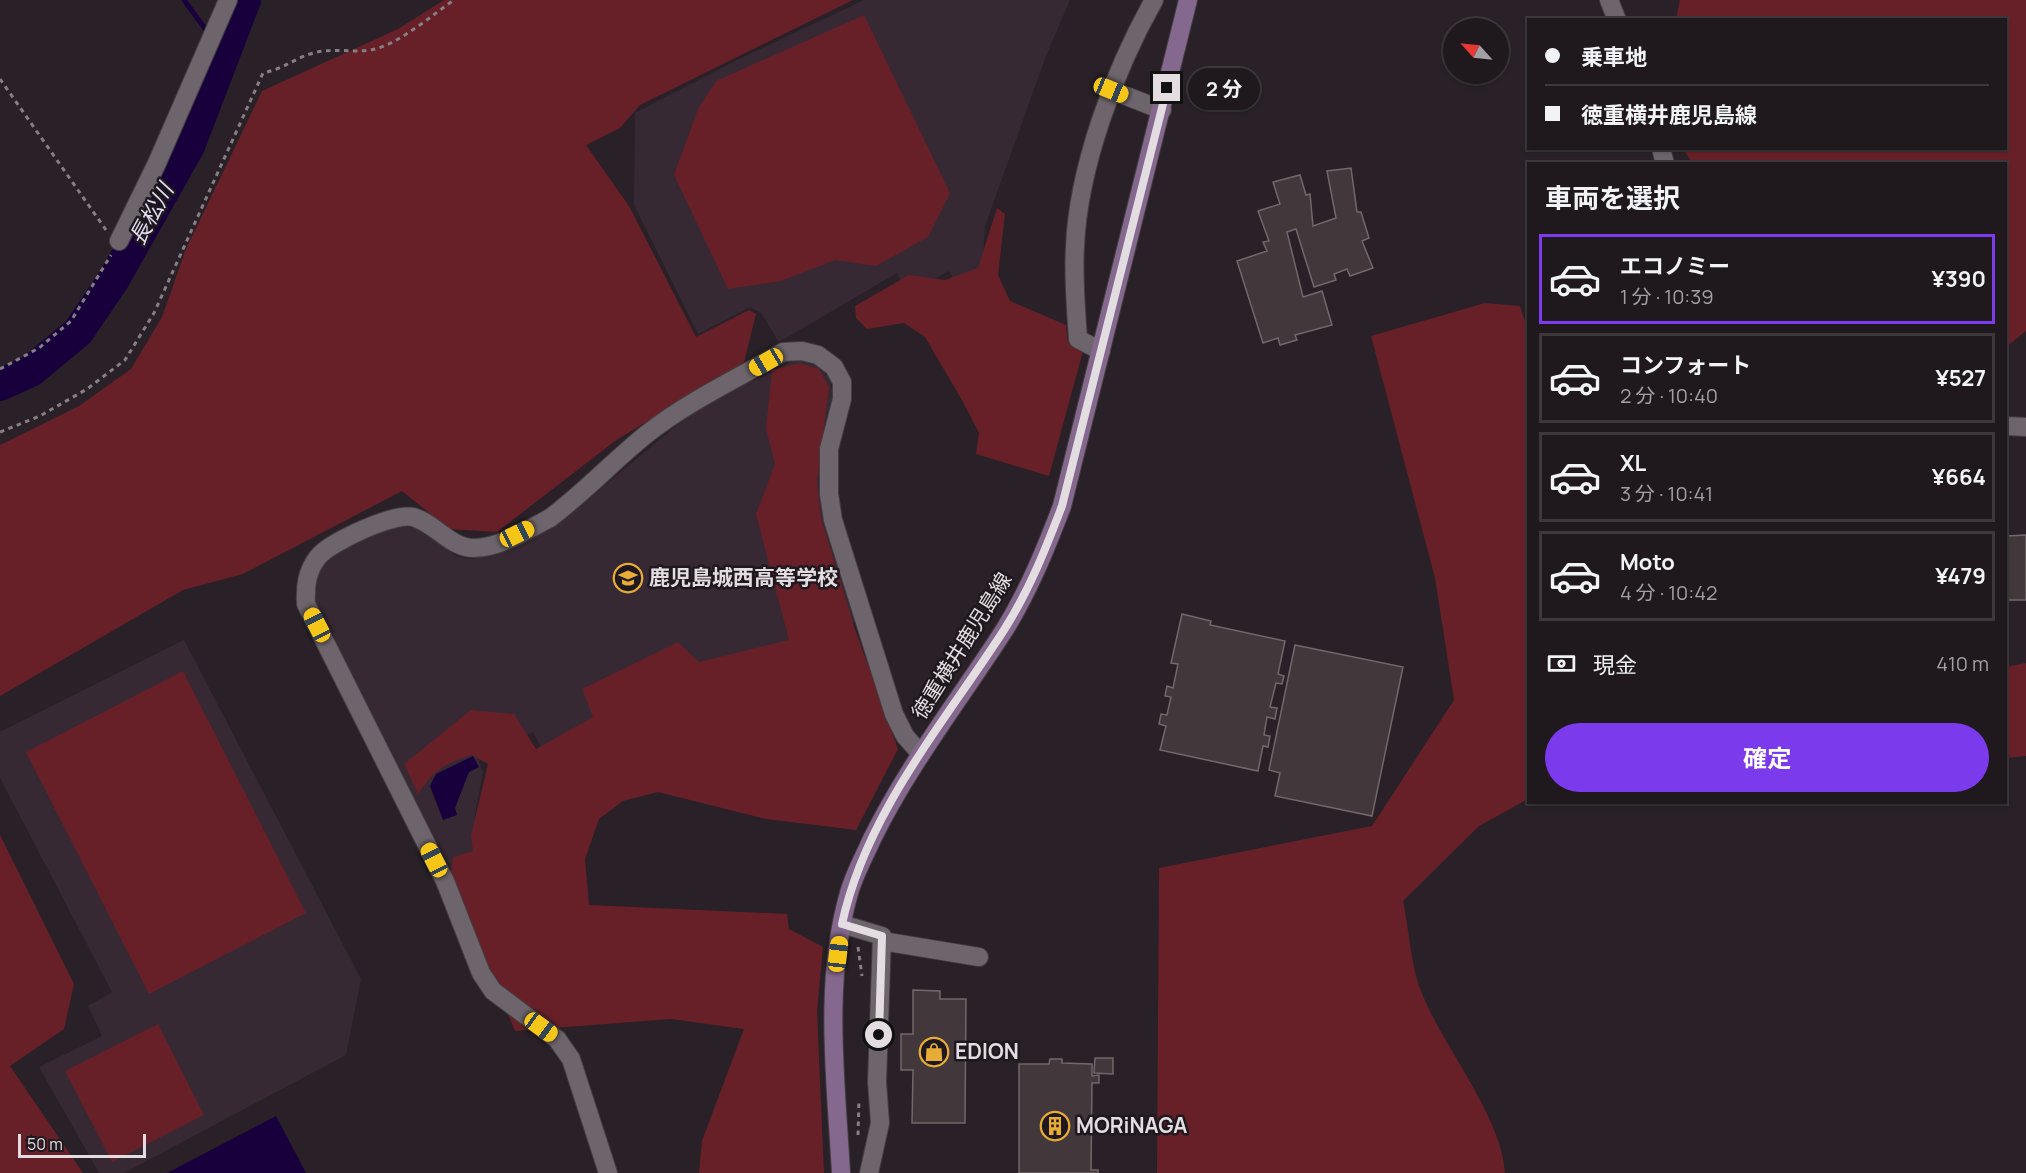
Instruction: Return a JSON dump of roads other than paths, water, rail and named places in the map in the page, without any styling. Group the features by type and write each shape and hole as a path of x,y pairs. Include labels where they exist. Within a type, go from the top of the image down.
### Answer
{"main road":[{"name":"徳重横井鹿児島線","path":"841,1173 834,995 842,924 849,892 886,810 920,753 1006,627 1042,559 1062,506 1188,0"}],"street":[{"path":"119,241 157,163 228,0"},
{"path":"1101,351 1078,339 1075,246 1080,205 1111,90 1129,44 1154,0"},
{"path":"1609,0 1616,18"},
{"path":"1111,90 1162,110"},
{"path":"608,1173 571,1059 557,1039 493,991 480,973 445,881 306,604 307,579 320,555 389,518 414,517 459,545 471,548 500,543 550,518 573,501 647,434 677,413 783,352 802,351 818,355 834,367 842,382 842,399 830,449 828,472 833,520 894,714 905,736 920,753"},
{"path":"2007,426 2026,426"},
{"path":"842,924 882,936 877,1082 880,1123 869,1173"},
{"path":"882,941 979,957"}],"waterway":[{"path":"184,0 206,30"},
{"name":"長松川","path":"0,385 31,371 78,332 114,279 189,146 245,0"}],"place":[{"name":"鹿児島城西高等学校","path":"628,578"},
{"name":"EDION","path":"934,1052"},
{"name":"MORiNAGA","path":"1055,1126"}]}
